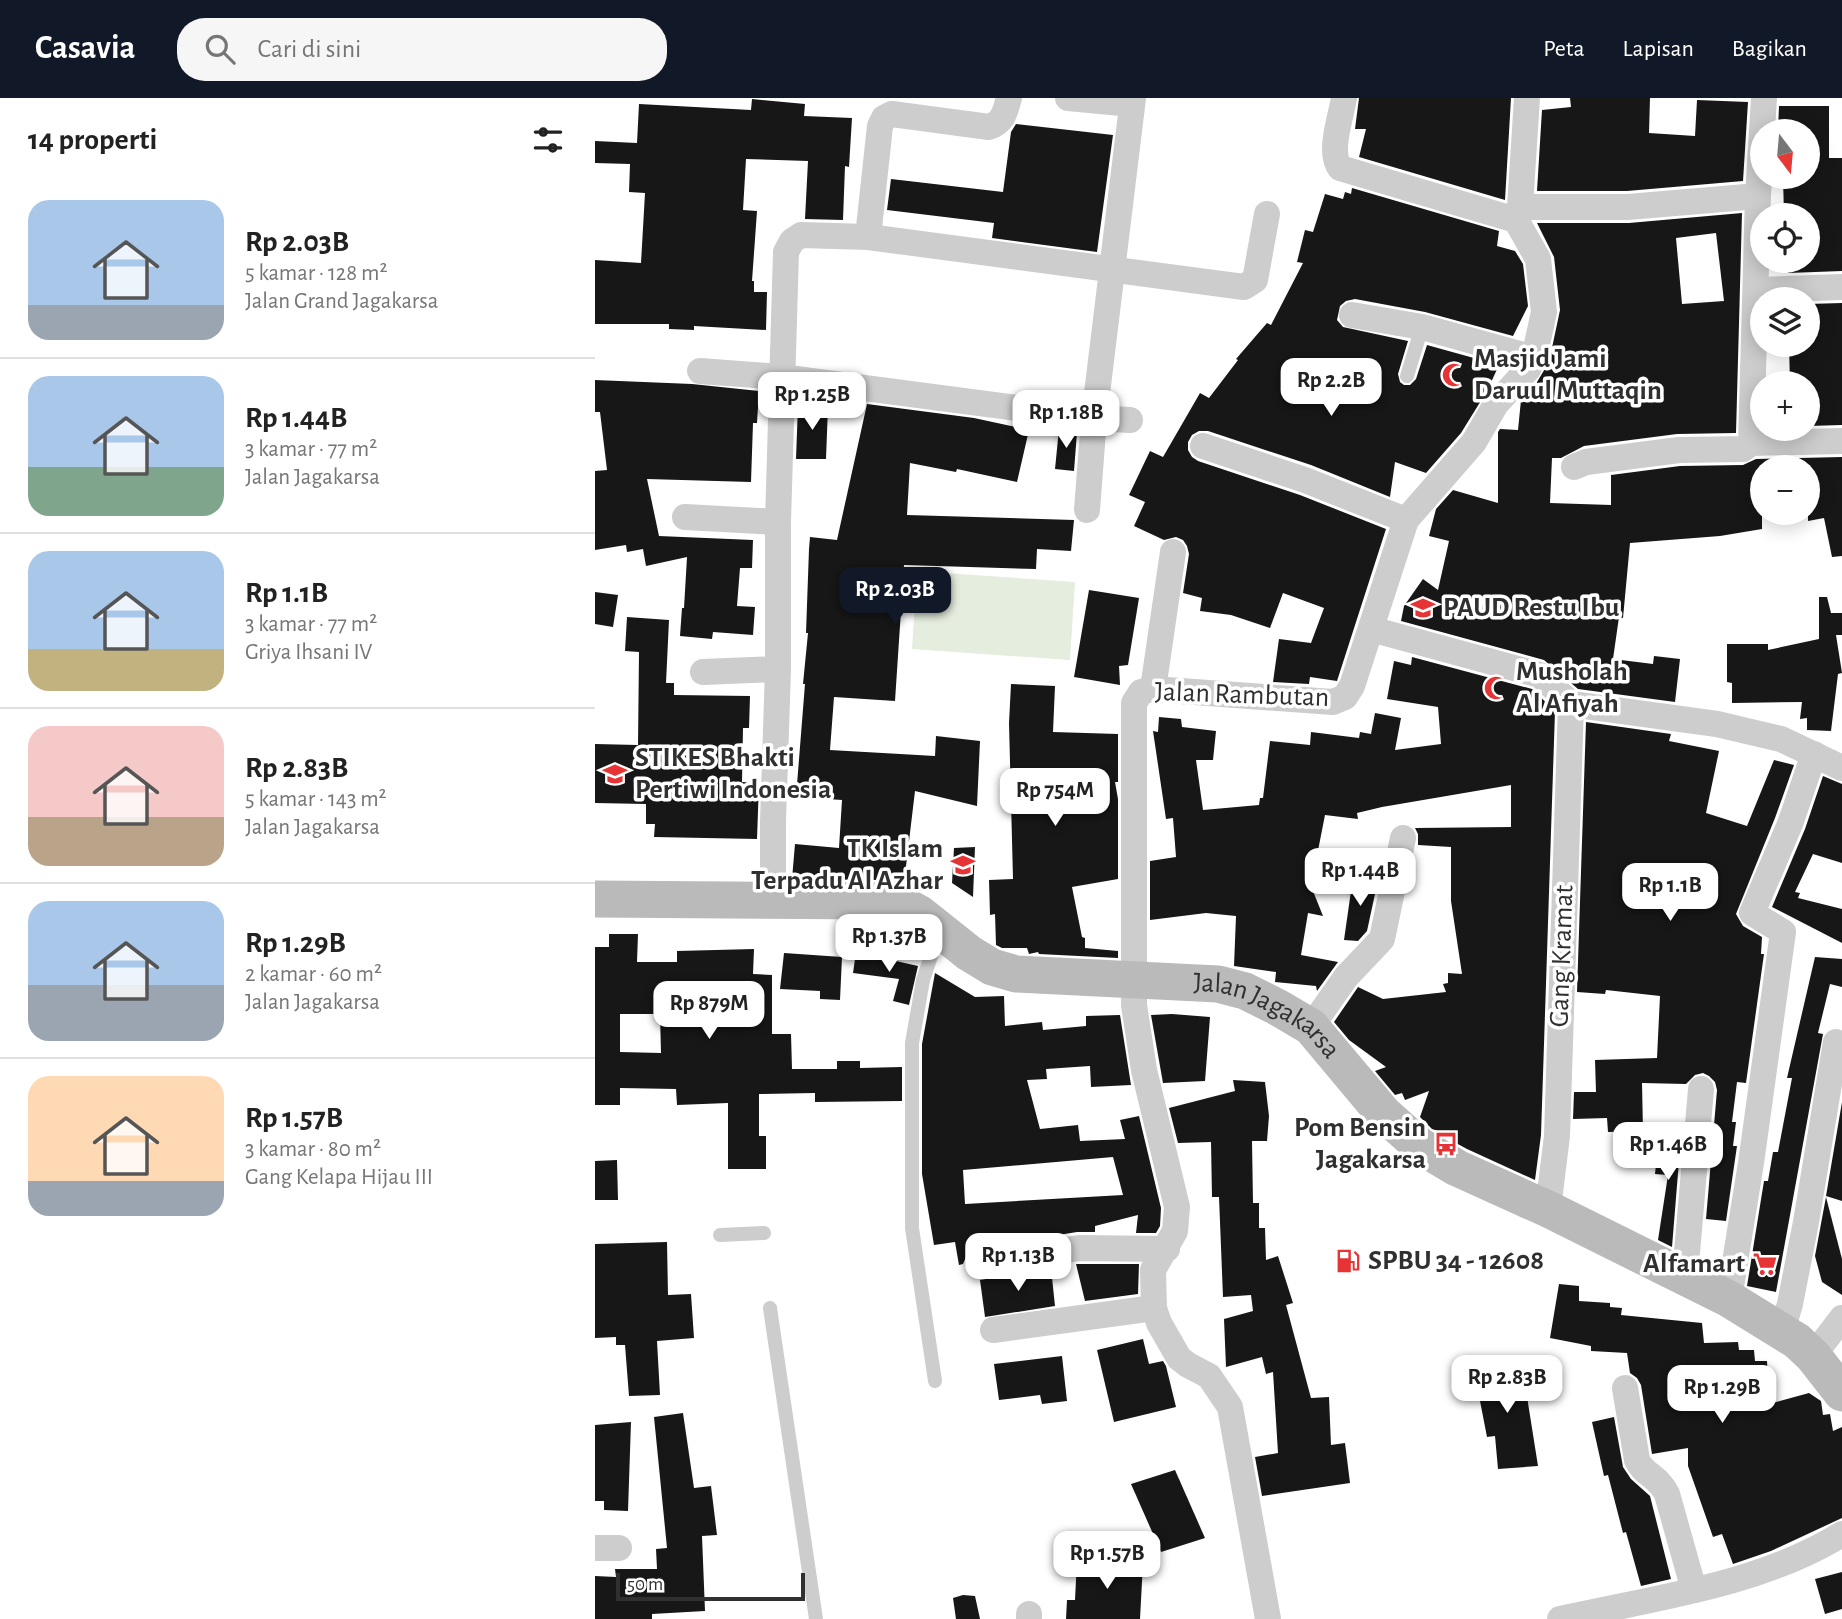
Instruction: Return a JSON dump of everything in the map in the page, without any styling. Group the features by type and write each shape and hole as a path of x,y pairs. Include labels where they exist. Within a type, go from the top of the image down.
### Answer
{"main road":[{"name":"Jalan Jagakarsa","path":"595,899 879,901 902,904 969,953 992,967 1016,974 1218,984 1245,991 1311,1027 1383,1113 1420,1146 1457,1168 1548,1209 1729,1299 1782,1331 1813,1356 1842,1392"}],"street":[{"path":"868,237 880,125 884,118 892,114 989,127 998,124 1004,116 1009,98"},
{"path":"1068,98 1133,101 1094,418 1087,510"},
{"path":"1344,98 1335,150 1335,161 1340,168 1518,214 1758,196"},
{"path":"1518,214 1527,98"},
{"path":"1756,287 1764,98"},
{"path":"773,900 781,377 786,251 792,240 801,235 868,237 1244,287 1255,280 1267,214"},
{"name":"Jalan Rambutan","path":"1133,980 1134,703 1141,692 1153,689 1333,702 1345,697 1352,686 1406,520 1475,442 1496,404 1528,369 1534,358 1544,312 1538,260 1518,214"},
{"path":"1820,288 1842,287"},
{"path":"1352,314 1422,327 1534,358"},
{"path":"1752,443 1754,357"},
{"path":"700,371 781,377 1094,418 1130,420"},
{"path":"1574,467 1585,463 1679,450 1743,449 1752,443 1842,441"},
{"path":"1203,446 1305,480 1406,520"},
{"path":"685,517 778,522"},
{"path":"1153,689 1173,552"},
{"path":"1371,629 1540,675 1571,704 1717,724 1780,739 1842,768"},
{"path":"703,672 778,669"},
{"name":"Gang Kramat","path":"1548,1209 1557,1136 1571,704"},
{"path":"1729,1299 1783,932 1752,913 1790,824 1814,754"},
{"path":"1311,1027 1346,977 1382,939 1403,838"},
{"path":"1133,980 1139,1044 1177,1207 1175,1231 1153,1270 1154,1308 1159,1324 1179,1358 1209,1376 1230,1407 1268,1619"},
{"path":"1782,1331 1806,1222 1836,1042"},
{"path":"1685,1276 1701,1089"},
{"path":"978,1264 1079,1248 1167,1249"},
{"path":"992,1330 1154,1308"},
{"path":"1813,1356 1842,1318"},
{"path":"1625,1388 1637,1460 1640,1467 1661,1483 1667,1494 1694,1590"},
{"path":"1560,1619 1662,1608 1694,1590 1751,1575 1793,1560 1842,1534"}],"lane":[{"path":"1407,376 1422,327"},
{"path":"935,1381 912,1228 912,1056 915,1014 940,930"},
{"path":"720,1235 764,1233"},
{"path":"770,1308 816,1619"}],"green space":[{"path":"917,571 1075,582 1070,660 912,649"}],"building":[{"path":"1359,98 1511,98 1505,200 1359,157 1366,129 1355,129"},
{"path":"1570,98 1650,98 1649,133 1695,136 1697,100 1748,102 1743,181 1627,191 1537,191 1542,110 1571,107"},
{"path":"752,99 805,104 804,116 852,118 849,167 845,166 843,220 805,219 808,161 746,159 743,210 757,211 752,281 754,292 767,292 766,330 694,326 694,330 669,329 669,324 595,324 595,260 641,263 645,193 629,192 630,164 595,163 595,141 637,143 639,104 751,110"},
{"path":"1779,106 1829,106 1829,158 1842,158 1842,271 1820,272 1820,203 1784,203 1783,189 1820,189 1820,119 1778,119"},
{"path":"1016,124 1113,135 1097,252 992,238 994,223 887,210 891,179 1003,192 1011,132"},
{"path":"1352,188 1499,231 1497,246 1515,251 1523,264 1528,306 1513,336 1425,312 1355,299 1340,306 1337,320 1343,327 1408,341 1398,374 1404,385 1410,385 1416,379 1427,345 1499,365 1487,391 1461,433 1426,473 1395,462 1390,497 1311,465 1208,431 1199,431 1192,435 1188,450 1198,461 1300,495 1386,529 1337,681 1310,677 1309,684 1273,682 1279,639 1311,643 1324,608 1283,593 1270,628 1231,615 1200,611 1202,598 1183,593 1189,554 1187,546 1183,540 1176,537 1164,540 1134,526 1145,502 1129,495 1150,451 1163,457 1200,393 1209,398 1238,360 1236,359 1267,323 1271,325 1303,263 1297,262 1305,230 1313,232 1325,194 1343,199 1345,192 1351,194"},
{"path":"1742,213 1736,433 1677,434 1584,446 1561,458 1552,458 1550,503 1611,505 1611,475 1680,466 1743,465 1750,462 1750,525 1762,525 1762,529 1720,536 1630,543 1623,618 1619,617 1613,659 1653,664 1654,656 1680,659 1675,702 1578,689 1544,660 1401,621 1404,606 1423,579 1438,590 1449,541 1429,536 1436,509 1453,490 1498,503 1498,432 1500,429 1518,430 1521,400 1535,401 1537,382 1549,362 1560,310 1554,257 1537,223 1629,223","holes":["1716,233 1724,301 1682,304 1676,238"]},
{"path":"1842,303 1842,425 1820,426 1820,371 1790,371 1789,357 1820,357 1820,304"},
{"path":"595,380 692,384 759,391 757,423 753,423 751,482 647,479 659,536 753,540 752,568 740,568 737,606 755,607 753,635 713,632 712,639 680,636 687,557 646,566 643,549 627,552 626,545 595,550 595,471 607,470 600,412 595,412"},
{"path":"867,404 974,418 1029,430 1017,482 957,469 956,472 910,463 907,515 1074,520 1071,551 1037,549 1036,569 904,565 895,701 834,697 830,750 935,756 936,736 980,741 977,806 915,791 904,883 879,880 792,879 795,844 839,848 842,800 796,797 808,633 809,549 810,537 837,540"},
{"path":"798,405 828,406 826,459 796,459"},
{"path":"1059,429 1077,432 1074,471 1055,469"},
{"path":"1842,457 1842,556 1832,557 1824,518 1820,519 1820,458"},
{"path":"1089,590 1139,598 1128,665 1119,666 1120,685 1074,677"},
{"path":"595,592 618,595 613,627 595,624"},
{"path":"1819,597 1827,597 1831,613 1842,613 1842,635 1836,635 1842,673 1838,674 1831,731 1807,730 1807,718 1800,719 1802,702 1732,703 1732,683 1727,682 1727,644 1768,644 1768,650 1819,639"},
{"path":"627,617 669,620 666,683 674,683 674,695 750,696 749,728 743,728 742,782 759,783 757,839 654,837 655,824 646,824 646,804 595,803 595,744 638,745 639,652 625,651"},
{"path":"1412,657 1532,689 1555,711 1541,1135 1535,1180 1454,1142 1456,1137 1432,1129 1420,1117 1429,1091 1405,1100 1402,1093 1395,1095 1375,1071 1386,1067 1349,1040 1334,1022 1358,987 1383,999 1446,992 1443,984 1448,983 1448,973 1462,974 1451,901 1451,847 1418,845 1415,828 1511,827 1511,785 1382,807 1357,813 1358,819 1325,815 1311,886 1323,916 1308,913 1301,955 1338,962 1317,991 1316,986 1275,982 1276,972 1234,966 1236,916 1206,913 1150,920 1150,861 1176,857 1173,818 1166,819 1153,731 1158,732 1159,717 1181,719 1182,727 1216,731 1213,760 1196,760 1203,810 1259,805 1260,798 1263,798 1270,741 1310,745 1311,732 1359,738 1360,732 1371,734 1375,713 1401,718 1395,750 1441,744 1438,707 1387,699 1394,661 1411,665"},
{"path":"1011,684 1055,686 1053,732 1118,734 1118,782 1115,782 1118,799 1118,879 1072,887 1085,948 1118,951 1118,958 1038,952 1029,954 1027,948 1002,948 996,945 995,914 990,915 989,880 1013,879 1009,723"},
{"path":"1586,722 1671,734 1669,741 1719,751 1706,813 1747,826 1774,760 1794,765 1736,914 1743,926 1762,937 1761,954 1764,954 1746,1083 1737,1082 1732,1122 1736,1122 1733,1146 1737,1146 1726,1221 1706,1219 1717,1090 1715,1082 1709,1076 1703,1073 1695,1075 1686,1084 1642,1083 1643,1131 1608,1132 1607,1118 1573,1119 1574,1092 1596,1092 1595,1060 1657,1058 1660,996 1606,990 1605,994 1577,992"},
{"path":"1823,776 1842,784 1842,863 1813,854 1795,892 1800,893 1798,898 1842,909 1842,943 1772,907 1805,829"},
{"name":"TK Islam Terpadu Al Azhar","path":"975,847 973,897 952,883 954,848"},
{"path":"1353,877 1378,880 1367,931 1358,941 1344,940"},
{"path":"609,934 638,934 637,962 677,962 677,951 754,949 753,974 772,975 772,1034 791,1034 792,1069 837,1069 837,1061 860,1061 860,1068 902,1067 902,1101 815,1102 815,1093 759,1094 759,1136 766,1136 766,1169 728,1169 728,1103 677,1105 676,1089 620,1088 620,1105 595,1105 595,947 609,947","holes":["620,1014 660,1014 661,1053 620,1052"]},
{"path":"856,952 918,966 909,1005 893,1001 899,979 853,973"},
{"path":"784,953 842,957 840,1000 820,999 820,991 780,989"},
{"path":"1815,957 1842,959 1842,987 1830,984 1818,1033 1823,1034 1776,1292 1747,1286 1764,1181 1768,1181 1773,1152 1778,1152 1792,1078 1787,1078"},
{"path":"935,973 975,997 1004,996 1005,1026 1042,1022 1043,1030 1086,1026 1086,1016 1120,1015 1131,1085 1091,1087 1090,1066 1046,1069 1047,1079 1027,1080 1040,1129 1078,1125 1080,1141 1125,1139 1120,1120 1139,1116 1161,1208 1160,1226 1156,1233 1136,1233 1138,1215 1095,1226 1095,1232 1077,1232 976,1248 968,1252 963,1264 959,1265 955,1242 934,1245 922,1174 922,1044","holes":["1113,1157 1123,1195 965,1204 963,1170"]},
{"path":"1151,1015 1210,1017 1205,1081 1163,1083"},
{"path":"1233,1080 1265,1082 1269,1116 1267,1141 1252,1141 1253,1203 1259,1203 1259,1228 1265,1228 1266,1260 1278,1256 1293,1303 1286,1305 1311,1398 1329,1397 1331,1445 1345,1443 1350,1483 1262,1496 1255,1457 1278,1453 1273,1372 1266,1374 1262,1357 1226,1367 1224,1319 1253,1311 1251,1295 1223,1297 1219,1197 1212,1197 1211,1142 1178,1143 1169,1108 1235,1091"},
{"path":"1842,1102 1842,1201 1826,1196"},
{"path":"1659,1134 1681,1136 1672,1247 1658,1240 1668,1175 1655,1174"},
{"path":"617,1160 618,1200 595,1200 595,1161"},
{"path":"1826,1197 1842,1259 1842,1295 1822,1282 1815,1256"},
{"path":"667,1242 668,1295 691,1294 694,1338 657,1341 660,1395 629,1396 625,1345 616,1345 616,1337 595,1338 595,1244"},
{"path":"1076,1264 1139,1264 1138,1294 1085,1301"},
{"path":"1051,1268 1055,1306 985,1317 980,1280"},
{"path":"1559,1284 1579,1286 1579,1301 1610,1303 1610,1307 1622,1308 1621,1315 1702,1323 1704,1343 1738,1342 1739,1350 1754,1350 1755,1361 1767,1361 1769,1404 1809,1393 1821,1401 1823,1415 1830,1414 1833,1431 1842,1427 1842,1518 1771,1551 1733,1564 1722,1534 1713,1537 1688,1466 1688,1448 1652,1454 1641,1385 1630,1373 1627,1353 1591,1351 1591,1346 1550,1338"},
{"path":"1143,1339 1149,1364 1163,1361 1166,1366 1176,1407 1114,1422 1097,1350"},
{"path":"1062,1356 1067,1401 1042,1404 1040,1395 999,1400 994,1364"},
{"path":"1522,1365 1538,1466 1498,1469 1495,1436 1487,1437 1474,1370"},
{"path":"683,1413 694,1488 711,1486 717,1535 702,1536 705,1611 652,1614 652,1619 595,1619 595,1576 616,1577 615,1569 657,1569 656,1549 667,1548 654,1417"},
{"path":"1614,1417 1623,1467 1631,1479 1650,1496 1671,1579 1641,1586 1626,1532 1623,1533 1608,1475 1604,1476 1592,1422"},
{"path":"631,1422 628,1511 604,1510 604,1501 595,1501 595,1425"},
{"path":"1175,1470 1205,1538 1161,1552 1131,1484"},
{"path":"1077,1560 1143,1563 1140,1619 1066,1619 1067,1600 1075,1600"},
{"path":"1842,1572 1842,1609 1825,1614 1815,1579"},
{"path":"975,1596 980,1619 956,1619 953,1598"}],"place":[{"name":"Masjid Jami Daruul Muttaqin","path":"1454,375"},
{"name":"PAUD Restu Ibu","path":"1423,608"},
{"name":"Musholah Al Afiyah","path":"1496,688"},
{"name":"STIKES Bhakti Pertiwi Indonesia","path":"615,774"},
{"name":"TK Islam Terpadu Al Azhar","path":"963,865"},
{"name":"Pom Bensin Jagakarsa","path":"1446,1144"},
{"name":"SPBU 34 - 12608","path":"1348,1261"},
{"name":"Alfamart","path":"1765,1264"}]}
